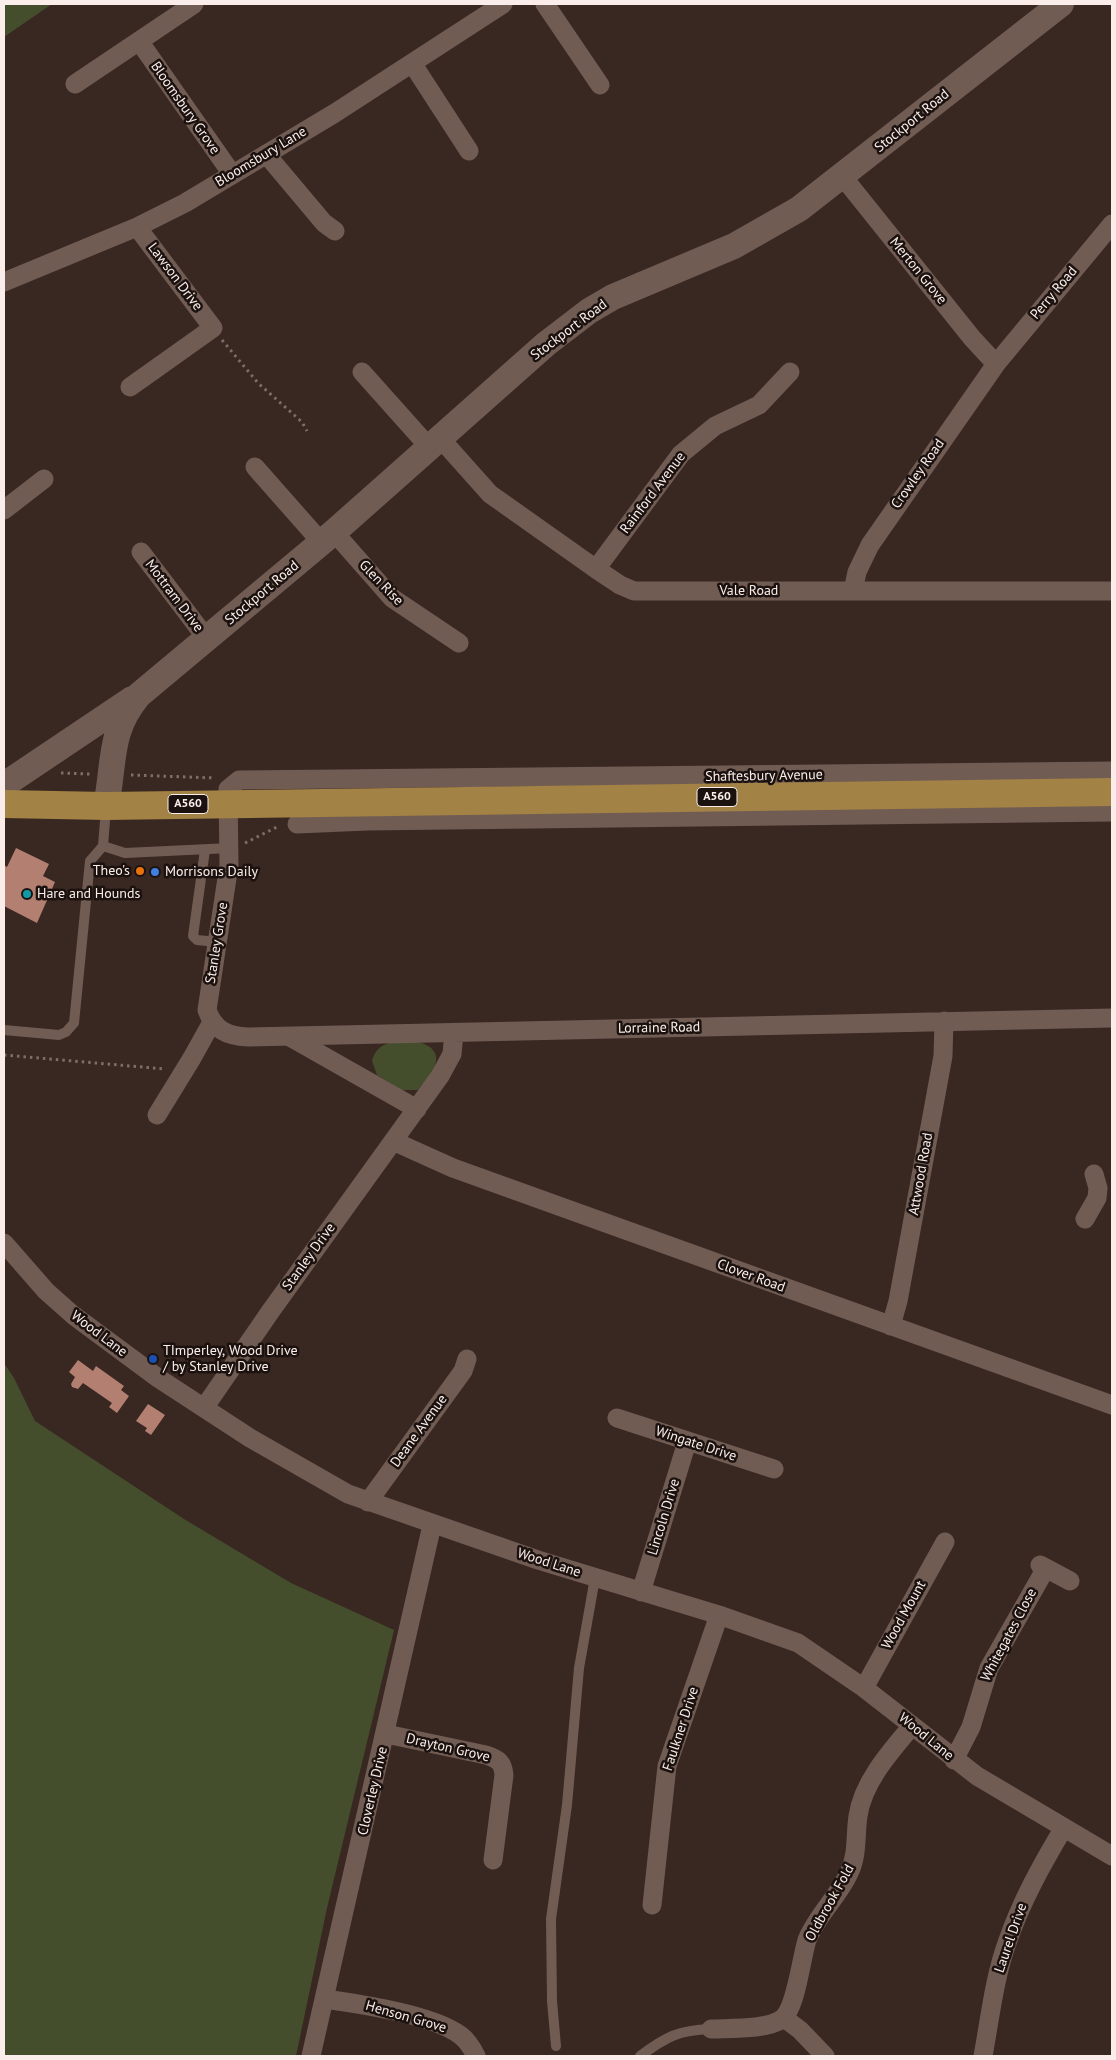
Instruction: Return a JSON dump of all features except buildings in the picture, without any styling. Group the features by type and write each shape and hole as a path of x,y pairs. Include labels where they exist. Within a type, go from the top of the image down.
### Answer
{"highway":[{"name":"Shaftesbury Avenue","path":"106,806 231,792 301,807 346,812 1112,792"},
{"name":"A560","path":"4,804 106,806"}],"main road":[{"name":"Stockport Road","path":"4,785 139,695 328,538 546,344 594,307 746,240 799,209 1061,4"},
{"name":"Stockport Road","path":"106,806 118,727 139,695"}],"street":[{"path":"75,84 194,4"},
{"name":"Bloomsbury Lane","path":"4,282 137,227 185,203 412,63 484,9 503,4"},
{"path":"545,4 600,84"},
{"name":"Bloomsbury Grove","path":"139,41 232,174"},
{"path":"412,63 469,151"},
{"path":"266,154 324,224 335,231"},
{"name":"Merton Grove","path":"843,176 972,338 996,364"},
{"name":"Perry Road","path":"996,364 1112,224"},
{"name":"Lawson Drive","path":"137,227 213,328"},
{"path":"130,387 213,328"},
{"name":"Crowley Road","path":"853,591 857,572 870,545 996,364"},
{"name":"Vale Road","path":"362,372 490,494 596,569 620,585 634,591 1112,590"},
{"name":"Rainford Avenue","path":"596,569 681,454 715,426 759,405 790,372"},
{"name":"Glen Rise","path":"254,467 392,598 458,643"},
{"path":"4,510 36,480"},
{"name":"Mottram Drive","path":"141,552 207,639"},
{"name":"Shaftesbury Avenue","path":"301,807 1112,771"},
{"name":"Stanley Grove","path":"212,1022 207,1004 230,848 231,792"},
{"name":"Shaftesbury Avenue","path":"346,812 1112,812"},
{"name":"Lorraine Road","path":"212,1022 223,1032 237,1036 289,1036 1112,1018"},
{"name":"Attwood Road","path":"891,1326 898,1301 943,1056 944,1021"},
{"path":"157,1114 212,1022"},
{"name":"Stanley Drive","path":"204,1408 270,1312 448,1064 454,1046 454,1033"},
{"path":"289,1036 417,1108"},
{"name":"Clover Road","path":"393,1141 453,1168 1112,1405"},
{"path":"1085,1219 1105,1200 1098,1188 1094,1174"},
{"name":"Wood Lane","path":"4,1243 46,1291 73,1315 158,1378 283,1458 348,1494 432,1525 595,1578 719,1615 798,1643 864,1688 954,1760 997,1789 1112,1856"},
{"name":"Deane Avenue","path":"368,1502 463,1371 467,1359"},
{"name":"Wingate Drive","path":"617,1418 686,1442 774,1469"},
{"name":"Lincoln Drive","path":"641,1592 686,1442"},
{"name":"Cloverley Drive","path":"311,2056 386,1734 432,1525"},
{"name":"Wood Mount","path":"864,1688 945,1542"},
{"name":"Whitegates Close","path":"954,1760 971,1727 988,1668 1043,1567 1070,1581"},
{"name":"Faulkner Drive","path":"654,1906 668,1766 719,1615"},
{"name":"Oldbrook Fold","path":"784,2018 794,1994 808,1938 850,1872 856,1850 858,1816 868,1786 912,1726"},
{"name":"Drayton Grove","path":"386,1734 486,1755 500,1760 504,1766 504,1775 493,1860"},
{"name":"Laurel Drive","path":"983,2056 1006,1944 1028,1891 1063,1829"},
{"name":"Henson Grove","path":"324,1998 370,2006 440,2024 462,2036 476,2056"},
{"path":"711,2029 765,2026 776,2023 784,2018 800,2030 825,2056"}],"lane":[{"path":"4,1030 58,1035 66,1032 74,1023 90,861 103,846 106,806"},
{"path":"103,846 125,853 230,848"},
{"path":"205,850 194,936 197,940 217,942"},
{"path":"556,2046 552,2001 551,1919 567,1805 579,1668 595,1578"},
{"path":"640,2056 661,2041 687,2030 711,2029"}],"path":[{"path":"213,328 258,383 302,422 307,431"},
{"path":"136,776 223,778 231,792"},
{"path":"230,848 250,841 277,826 301,807"},
{"path":"4,1055 165,1069 183,1073"}],"green space":[{"path":"4,4 52,4 4,37"},
{"path":"397,1042 419,1042 429,1046 436,1058 432,1071 418,1090 402,1090 377,1075 372,1061 379,1048"},
{"path":"4,1363 14,1378 35,1421 184,1519 291,1583 394,1630 327,1908 296,2056 4,2056"}],"place":[{"name":"Theo's","path":"140,871"},
{"name":"Morrisons Daily","path":"155,872"},
{"name":"Hare and Hounds","path":"27,894"},
{"name":"TImperley, Wood Drive / by Stanley Drive","path":"153,1359"}]}
